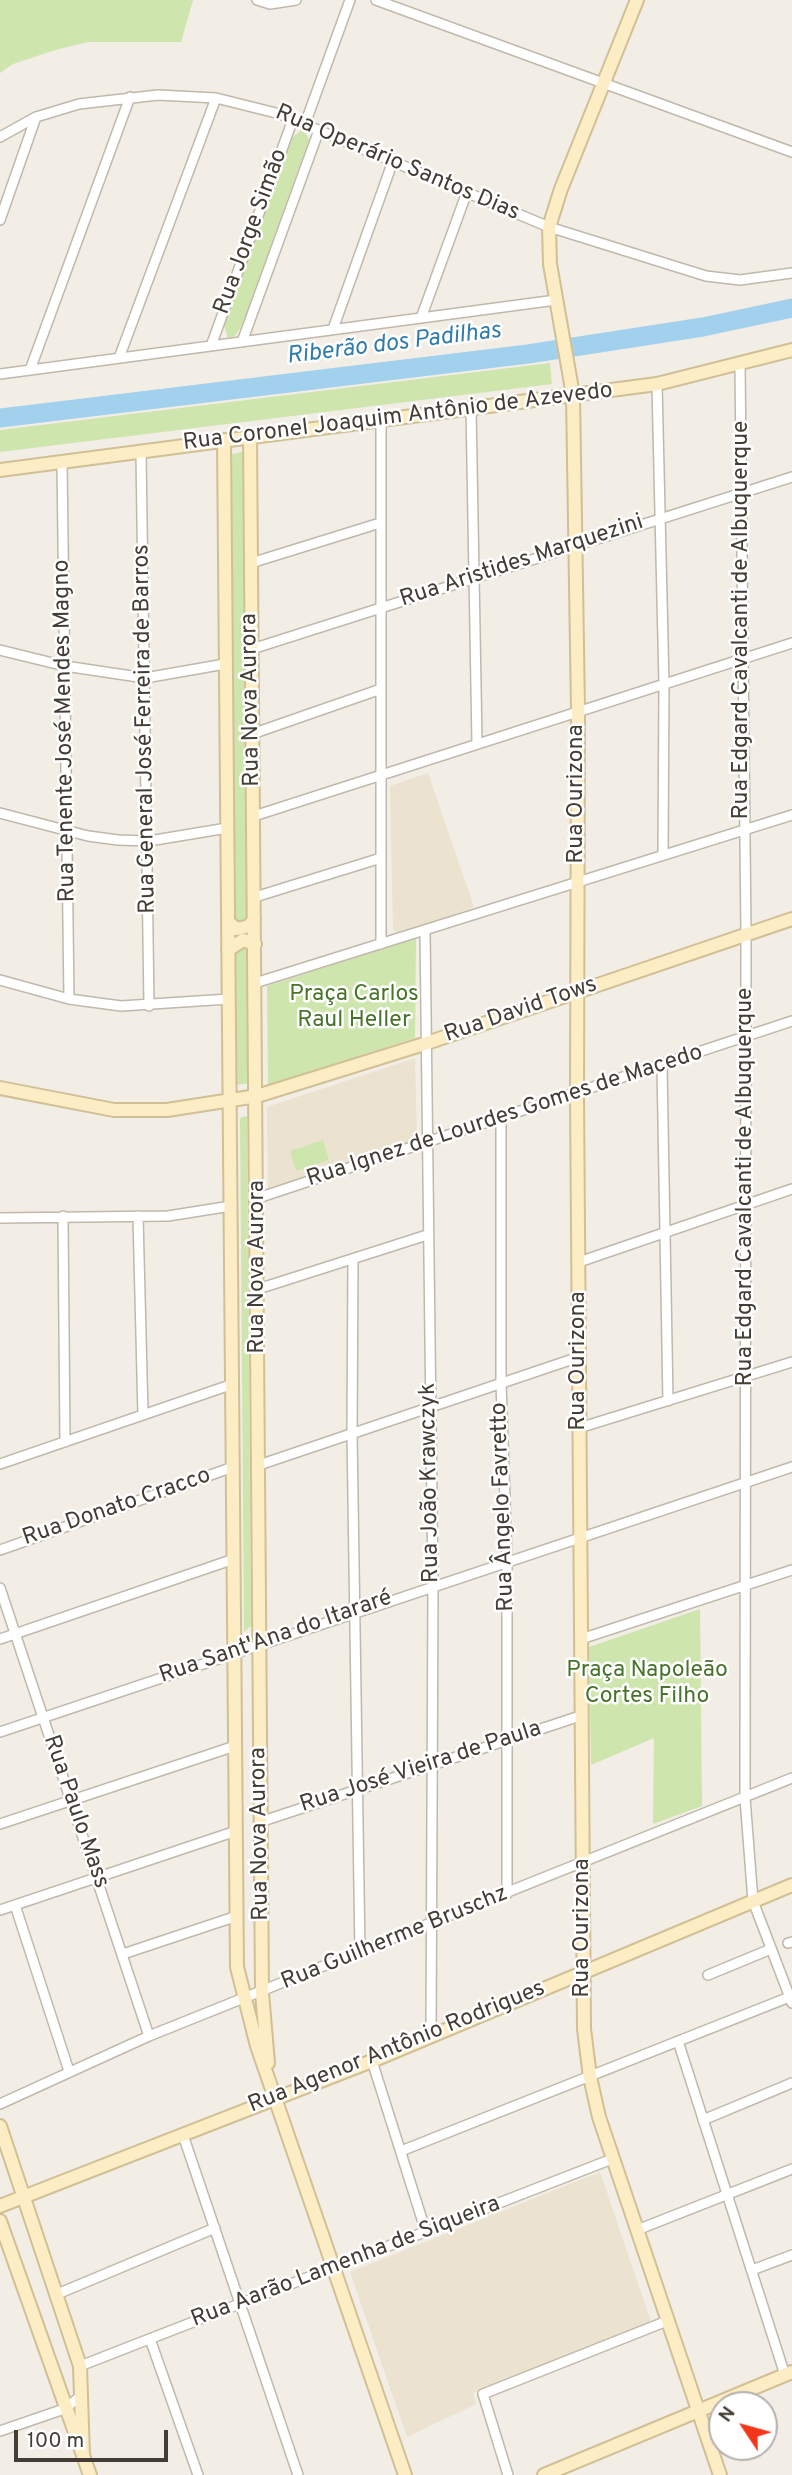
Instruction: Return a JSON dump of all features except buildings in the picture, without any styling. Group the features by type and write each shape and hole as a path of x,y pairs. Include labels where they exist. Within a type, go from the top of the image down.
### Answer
{"main road":[{"path":"549,227 556,202 637,0"},
{"name":"Rua Ourizona","path":"549,227 556,300 573,395 578,710 577,1095 583,1971 590,2077 612,2160 720,2475"},
{"name":"Rua Coronel Joaquim Antônio de Azevedo","path":"0,470 657,384 792,350"},
{"path":"558,397 569,406 573,415"},
{"name":"Rua Nova Aurora","path":"250,436 258,1198 262,1993 267,2055 275,2098"},
{"name":"Rua Nova Aurora","path":"224,440 237,1967 243,2000 275,2098 405,2475"},
{"path":"228,922 237,929 248,926 254,919"},
{"name":"Rua David Tows","path":"0,1088 114,1110 167,1110 257,1096 424,1044 792,919"},
{"path":"228,950 243,940 255,944"},
{"path":"232,1338 258,1338"},
{"name":"Rua Agenor Antônio Rodrigues","path":"0,2206 372,2061 792,1885"},
{"path":"0,2126 80,2366 83,2456"},
{"path":"0,2221 64,2409 90,2475"},
{"path":"544,2475 789,2374"}],"street":[{"path":"257,0 296,0"},
{"name":"Rua Jorge Simão","path":"305,124 350,0"},
{"path":"376,0 792,152"},
{"name":"Rua Operário Santos Dias","path":"0,137 36,117 79,104 130,97 184,95 216,98 293,119 549,227 717,279 749,279 792,272"},
{"path":"30,370 130,97"},
{"path":"119,358 216,98"},
{"path":"0,220 36,117"},
{"name":"Rua Jorge Simão","path":"211,346 293,119"},
{"name":"Rua Jorge Simão","path":"242,342 318,130"},
{"path":"333,330 393,161"},
{"path":"421,317 467,192"},
{"path":"0,374 556,300"},
{"name":"Rua Edgard Cavalcanti de Albuquerque","path":"740,363 746,934 745,1798 753,1901 791,1998"},
{"path":"657,384 664,684 663,854"},
{"path":"471,407 477,743"},
{"path":"381,420 381,944"},
{"name":"Rua General José Ferreira de Barros","path":"141,452 149,841 149,1006"},
{"name":"Rua Tenente José Mendes Magno","path":"62,463 69,999"},
{"name":"Rua Aristides Marquezini","path":"252,649 792,477"},
{"path":"251,563 380,523"},
{"path":"254,816 792,643"},
{"path":"0,650 65,666 145,678 225,664"},
{"path":"252,734 381,689"},
{"path":"0,813 68,831 118,840 149,841 227,828"},
{"path":"256,984 792,815"},
{"path":"255,897 381,858"},
{"name":"Rua João Krawczyk","path":"425,930 424,1044 433,1585 431,2036"},
{"path":"0,980 69,999 149,1006 229,999"},
{"name":"Rua Ignez de Lourdes Gomes de Macedo","path":"258,1198 577,1095 792,1021"},
{"path":"662,1066 668,1401"},
{"name":"Rua Ângelo Favretto","path":"502,1119 501,1382 507,1560 508,1894"},
{"path":"579,1262 792,1189"},
{"path":"0,1218 168,1216 231,1206"},
{"path":"63,1216 65,1442"},
{"path":"138,1216 143,1415"},
{"path":"258,1289 427,1235"},
{"path":"353,1259 352,1433 357,1611 360,1954"},
{"path":"259,1465 579,1357"},
{"path":"579,1428 792,1362"},
{"path":"0,1464 233,1384"},
{"name":"Rua Donato Cracco","path":"0,1550 233,1467"},
{"name":"Rua Sant'Ana do Itararé","path":"0,1732 580,1535 792,1467"},
{"path":"0,1639 234,1559"},
{"path":"581,1639 792,1570"},
{"name":"Rua Paulo Mass","path":"0,1588 149,2036"},
{"name":"Rua José Vieira de Paula","path":"260,1822 583,1715"},
{"path":"0,1824 235,1746"},
{"name":"Rua Guilherme Bruschz","path":"0,2104 149,2036 360,1954 792,1779"},
{"path":"0,1910 236,1831"},
{"path":"15,1905 69,2071"},
{"name":"Rua Nova Aurora","path":"123,1954 237,1916"},
{"path":"708,1975 771,1949"},
{"path":"401,2151 791,1998"},
{"path":"678,2041 752,2270 789,2374"},
{"path":"372,2061 426,2232"},
{"path":"703,2120 792,2083"},
{"path":"183,2135 298,2475"},
{"name":"Rua Aarão Lamenha de Siqueira","path":"80,2366 612,2160"},
{"path":"637,2230 792,2169"},
{"path":"55,2295 215,2228"},
{"path":"752,2270 792,2255"},
{"path":"508,2475 482,2394 667,2321"},
{"path":"150,2340 198,2475"},
{"path":"0,2431 64,2409 81,2396"}],"shaded area":[{"path":"428,773 474,907 400,934 393,929 390,786"},
{"path":"415,1058 417,1140 268,1189 267,1107"},
{"path":"600,2172 651,2322 473,2393 476,2404 407,2437 350,2272"}],"green space":[{"path":"0,0 193,0 181,42 88,42 13,64 0,73"},
{"path":"300,131 305,132 309,140 242,325 235,336 228,338 224,326 292,138"},
{"path":"550,363 552,384 0,452 0,430"},
{"path":"244,451 251,1083 236,1085 230,455"},
{"name":"Praça Carlos Raul Heller","path":"416,938 415,1038 268,1085 267,986"},
{"path":"247,1116 251,1626 244,1632 240,1118"},
{"path":"323,1140 329,1160 296,1171 290,1151"},
{"name":"Praça Napoleão Cortes Filho","path":"700,1609 702,1806 653,1824 654,1738 591,1765 589,1647"}],"waterway":[{"name":"Riberão dos Padilhas","path":"0,418 528,354 703,327 792,308"}]}
